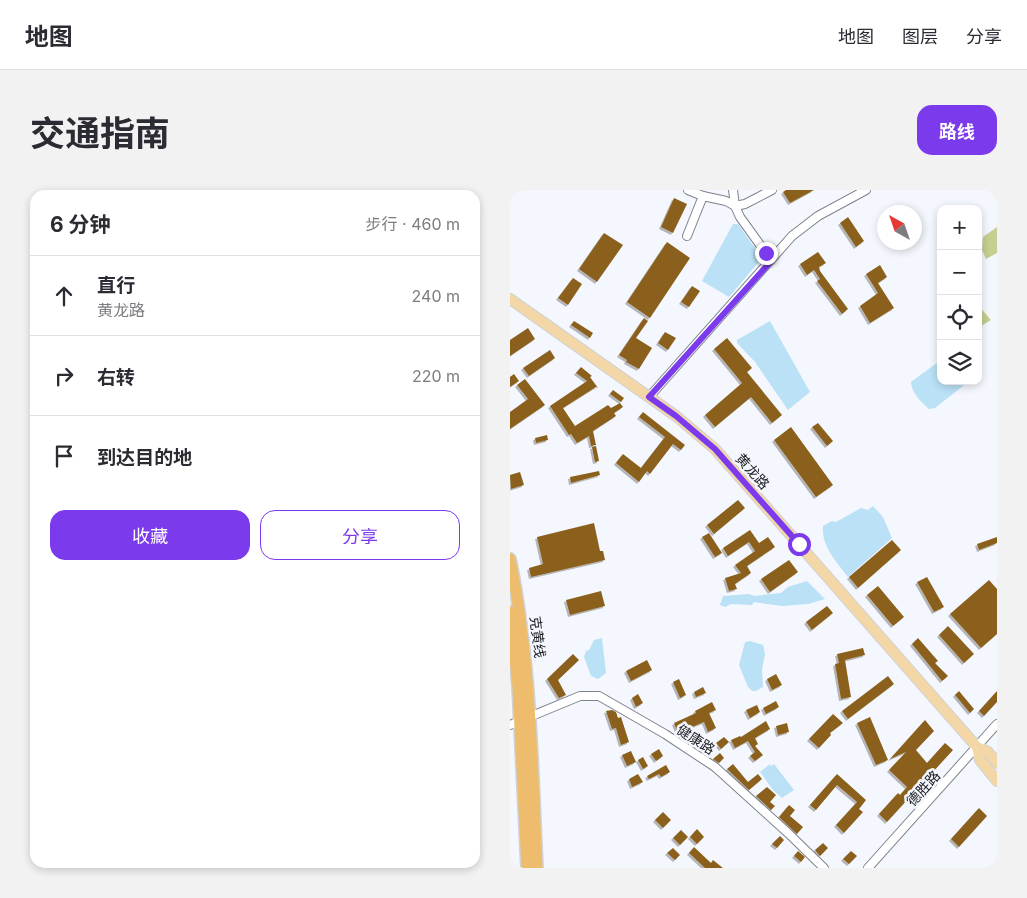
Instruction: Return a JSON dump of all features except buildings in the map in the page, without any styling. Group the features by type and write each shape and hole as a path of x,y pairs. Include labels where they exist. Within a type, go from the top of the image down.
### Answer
{"highway":[{"name":"克黄线","path":"510,559 525,648 520,720 537,868"},
{"name":"克黄线","path":"510,612 516,660 520,720 527,868"}],"main road":[{"name":"黄龙路","path":"510,299 676,416 715,449 977,747 988,752 997,763"},
{"name":"黄龙路","path":"977,747 980,760 997,781"}],"street":[{"path":"688,190 702,196 726,201 735,206 745,204 772,190"},
{"path":"733,190 735,206 740,217 772,260"},
{"path":"649,397 792,236 818,216 866,190"},
{"path":"687,236 702,196"},
{"name":"健康路","path":"520,720 580,696 599,696 665,734 715,767 788,832 824,868"},
{"name":"德胜路","path":"868,868 997,724"}],"green space":[{"path":"997,227 997,253 986,259 982,250 983,237"},
{"path":"982,310 991,320 982,326"}],"water":[{"path":"733,224 738,224 762,258 729,297 702,281"},
{"path":"770,321 810,392 788,410 755,362 737,343 737,340"},
{"path":"937,363 937,385 964,385 935,408 929,409 915,393 911,382"},
{"path":"873,506 883,517 892,538 848,577 827,547 823,526 832,521 836,522 861,508 868,510"},
{"path":"807,581 825,599 808,604 782,606 754,602 752,605 731,604 725,607 720,605 723,596 749,594 754,596 781,593 788,587"},
{"path":"602,638 606,673 598,679 591,676 584,657 594,640"},
{"path":"750,641 763,645 765,654 762,669 763,687 756,691 752,691 748,687 739,665 745,642"},
{"path":"770,764 771,766 774,764 794,790 782,798 773,790 760,772"}],"route":[{"path":"766,253 772,260 649,397 676,416 715,449 799,544"}]}
